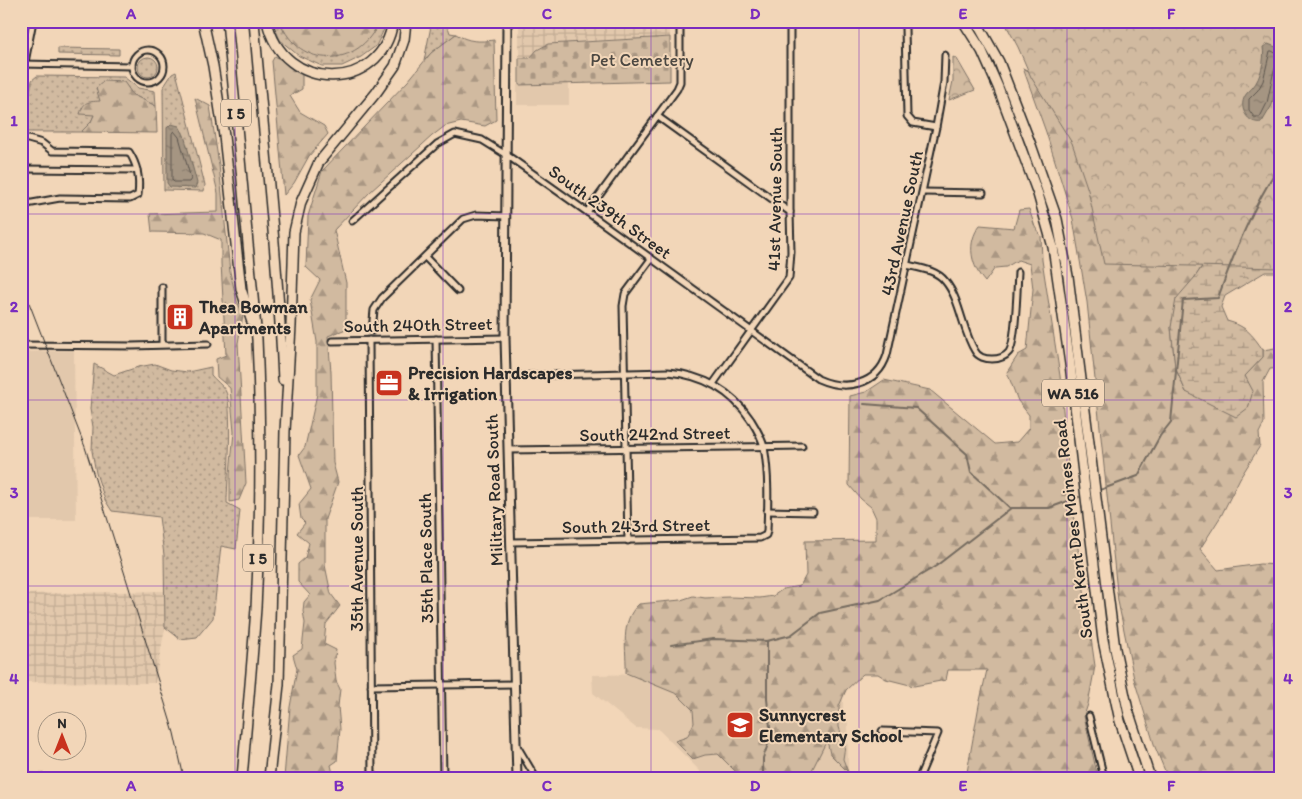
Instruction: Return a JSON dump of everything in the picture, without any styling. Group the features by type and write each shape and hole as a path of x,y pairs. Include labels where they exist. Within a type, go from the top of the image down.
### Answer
{"highway":[{"path":"203,21 213,66 224,136 241,290 257,339"},
{"name":"I 5","path":"228,21 257,339 260,454 255,617 242,778"},
{"name":"I 5","path":"254,21 280,304 284,430 279,684 269,778"},
{"path":"267,21 275,45 290,62 304,71 333,76 351,73 375,58 389,37 393,21"},
{"path":"284,430 291,326 292,248 297,217 307,187 320,162 376,93 395,66 404,40 406,21"},
{"name":"South Kent Des Moines Road","path":"963,21 982,51 998,87 1038,194 1053,247 1061,295 1103,640 1120,721 1139,778"},
{"name":"South Kent Des Moines Road","path":"976,21 994,52 1006,80 1052,203 1062,242 1068,276 1115,649 1128,710 1150,778"}],"main road":[{"name":"Military Road South","path":"507,21 505,338 517,778"}],"street":[{"path":"21,83 23,64 33,21"},
{"path":"587,212 677,89 680,82 680,21"},
{"name":"41st Avenue South","path":"713,384 789,278 791,252 790,21"},
{"path":"905,28 907,116 913,123 936,127"},
{"path":"147,51 157,54 161,58 163,68 159,77 145,82 137,78 132,66 137,55 147,51"},
{"name":"43rd Avenue South","path":"859,384 871,378 885,362 936,127 944,82 945,55"},
{"path":"23,64 132,66"},
{"path":"657,116 790,212"},
{"name":"South 239th Street","path":"352,221 437,144 455,134 482,140 507,155 587,212 818,380 838,386 859,384"},
{"path":"21,137 42,143 52,151 129,152 135,160 138,195 130,199 60,198 21,206"},
{"path":"21,169 137,170"},
{"path":"923,192 983,193"},
{"path":"372,331 372,318 378,304 386,293 450,231 467,217 483,214 506,216"},
{"path":"425,257 458,291"},
{"path":"628,540 623,299 629,287 651,258"},
{"path":"907,265 928,271 944,279 952,292 975,351 986,359 1001,358 1010,351 1018,272"},
{"path":"162,287 162,344"},
{"name":"South 240th Street","path":"332,341 505,338"},
{"name":"35th Place South","path":"436,339 443,778"},
{"name":"35th Avenue South","path":"369,340 372,778"},
{"path":"21,345 132,346 208,344"},
{"path":"506,376 676,373 713,384 724,390 740,406 757,430 764,446 767,511 813,512"},
{"name":"South 242nd Street","path":"508,450 802,446"},
{"name":"South 243rd Street","path":"511,542 760,538 766,533 767,511"},
{"path":"371,686 514,684"},
{"path":"1089,716 1104,778"},
{"path":"882,731 938,733 919,778"},
{"path":"516,744 536,778"}],"shaded area":[{"path":"519,21 670,21 670,37 548,44 537,50 530,58 519,58"},
{"path":"569,83 569,105 517,105 517,85"},
{"path":"74,350 76,520 21,520 21,352"},
{"path":"164,591 165,627 155,683 21,682 21,594"},
{"name":"Sunnycrest Elementary School","path":"848,671 843,679 843,722 848,722 848,778 700,778 700,771 658,729 636,728 593,693 592,675"}],"green space":[{"path":"272,21 280,21 284,32 374,33 379,21 388,21 376,46 361,57 342,66 322,66 299,56 280,40"},
{"path":"280,21 379,21 370,37 358,48 344,55 329,57 314,55 300,48 289,37"},
{"path":"432,21 449,21 450,33 456,34 431,53 424,61"},
{"path":"1004,21 1281,21 1281,268 1104,264 1088,190 1072,143 1031,77"},
{"path":"456,34 474,41 494,40 496,120 485,126 461,122 445,126 370,192 334,230 346,283 346,329 328,336 331,372 333,463 338,482 325,519 325,565 331,594 340,606 326,624 324,644 336,650 334,663 336,681 340,689 338,706 340,729 337,761 331,765 334,778 284,778 290,707 297,669 293,655 302,649 305,623 304,602 310,595 298,582 298,564 305,558 309,543 297,533 305,523 301,519 299,504 311,489 299,455 305,447 317,394 317,342 310,300 320,280 306,267 308,216 322,171 408,81 431,53"},
{"name":"Pet Cemetery","path":"670,37 670,81 519,85 519,58 530,58 537,50 548,44"},
{"path":"58,48 119,49 119,55 58,54"},
{"path":"275,56 302,73 302,89 290,96 300,112 324,126 328,134 309,156 294,183 284,195 272,61"},
{"path":"148,57 155,60 158,67 155,74 148,77 141,74 138,67 141,60"},
{"path":"953,57 957,59 975,90 949,100 953,81"},
{"path":"1023,68 1041,78 1210,255 1195,277 1171,327 1175,367 1186,392 1248,408 1252,391 1245,376 1263,357 1263,350 1281,347 1281,368 1270,369 1263,382 1264,423 1259,433 1260,446 1240,478 1221,516 1200,549 1218,570 1260,564 1281,565 1281,616 1272,623 1274,645 1281,648 1281,778 1168,778 1155,747 1134,679 1118,601 1087,302 1073,219 1046,132"},
{"path":"176,72 205,185 204,191 164,190 163,88 172,74"},
{"path":"37,76 124,77 138,88 155,91 156,106 133,95 100,101 91,122 81,132 23,132 32,80"},
{"path":"104,81 124,82 133,95 156,106 157,133 81,132 91,122 94,115 80,114 81,110 87,103 100,101 96,88"},
{"path":"195,98 210,106 219,165 230,272 237,301 243,315 238,343 246,483 239,500 230,502 230,473 234,432 230,388 217,377 216,359 226,355 221,240 204,233 152,232 150,214 218,212 218,193"},
{"path":"1281,119 1281,272 1265,272 1225,296 1221,307 1227,321 1239,325 1248,331 1263,350 1263,357 1245,376 1253,391 1248,408 1236,417 1186,392 1175,367 1171,327 1176,299 1195,277 1210,255"},
{"path":"1029,209 1035,227 1041,236 1042,260 1060,376 1071,500 1095,666 1084,716 1098,778 966,778 987,670 948,670 946,680 914,686 886,679 878,674 863,674 846,690 839,706 839,727 845,746 843,759 848,772 830,754 827,740 808,778 742,778 718,754 705,755 693,759 675,741 687,737 694,723 693,710 677,694 626,673 626,628 633,611 639,604 681,600 693,596 705,598 760,598 773,596 783,589 800,586 806,575 805,541 876,540 876,518 871,507 849,485 850,396 866,392 884,380 930,390 995,444 1017,442 1029,428 1029,415 1018,401 1007,372 1018,355 1027,350 1033,289 1030,264 1018,260 1006,267 995,268 985,282 976,269 972,247 973,239 980,225 1014,228 1019,210"},
{"path":"94,364 114,375 138,367 155,364 171,370 188,372 211,367 211,375 225,390 228,398 230,426 227,503 240,510 236,549 221,546 213,618 197,637 180,639 165,627 164,555 159,517 112,511 105,500 96,473 92,451 93,427 90,409"},
{"path":"21,773 179,776 179,778 21,778"}],"water":[{"path":"1268,44 1279,50 1279,69 1272,105 1262,122 1257,122 1252,121 1246,115 1243,101 1258,79 1263,63 1263,47"},
{"path":"171,124 179,126 184,135 197,183 195,188 170,187 167,183 167,128"}],"waterway":[{"path":"1100,490 1138,476 1160,436 1171,422 1183,300 1218,298 1245,229 1281,163"},
{"path":"864,404 916,408 967,454 971,472 1010,508"},
{"path":"671,645 713,639 767,641 791,635 820,613 880,600 936,566 1011,508 1049,508 1079,497"},
{"path":"763,778 763,758 771,736 767,699 767,641"}],"tram line":[{"path":"21,282 85,447 174,733 184,778"}],"place":[{"name":"Thea Bowman Apartments","path":"180,317"},
{"name":"Precision Hardscapes & Irrigation","path":"389,383"},
{"name":"Sunnycrest Elementary School","path":"740,725"}]}
